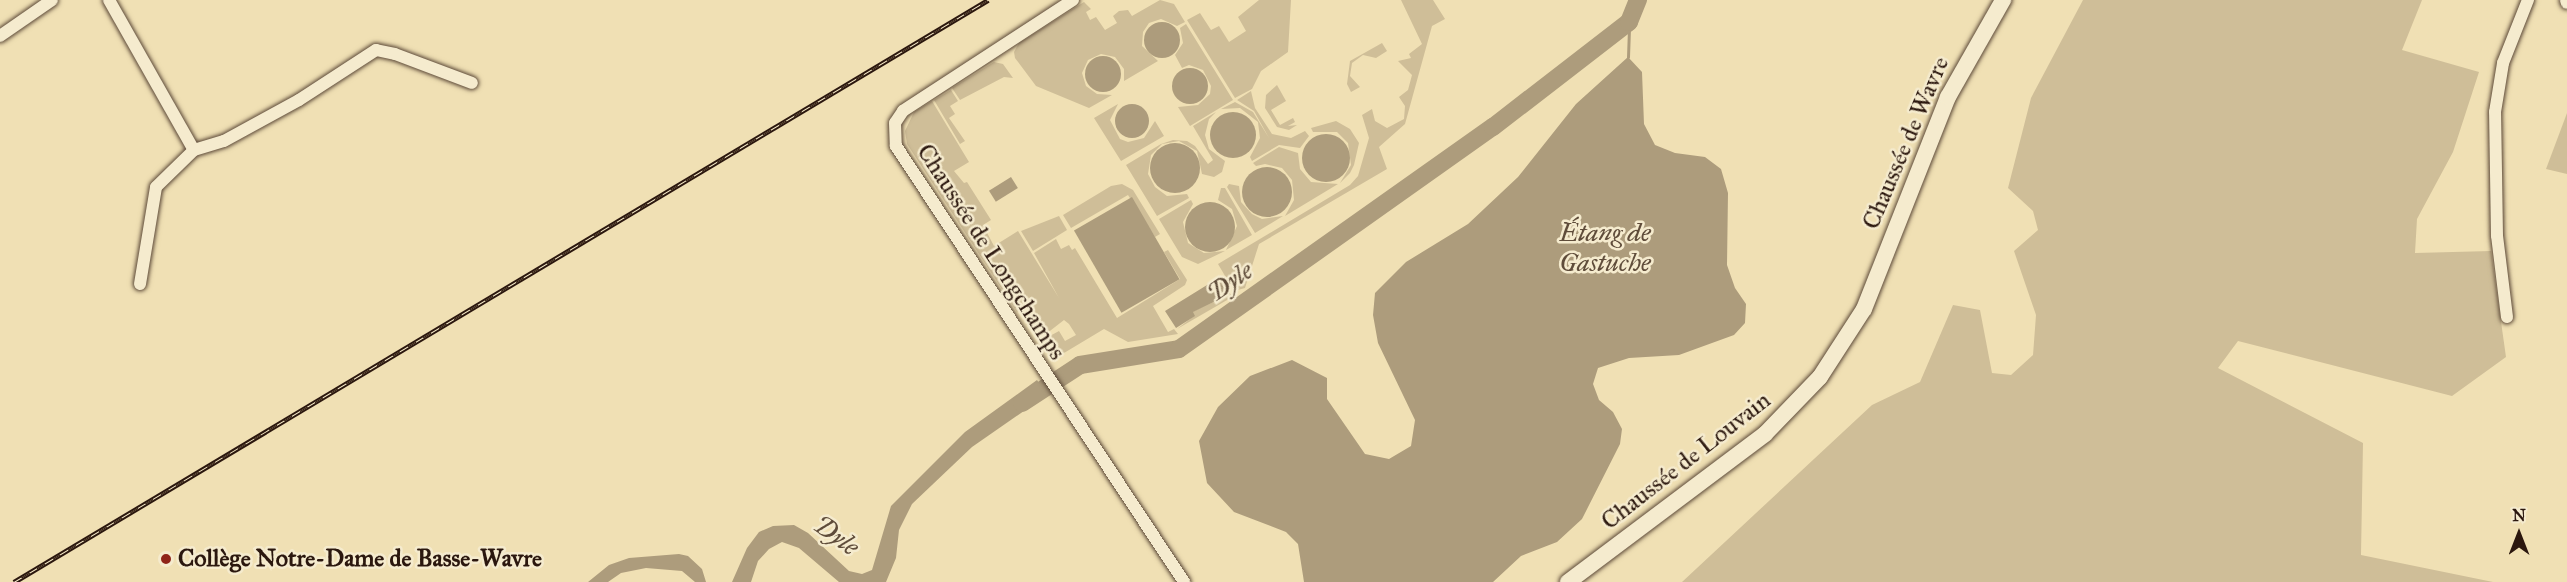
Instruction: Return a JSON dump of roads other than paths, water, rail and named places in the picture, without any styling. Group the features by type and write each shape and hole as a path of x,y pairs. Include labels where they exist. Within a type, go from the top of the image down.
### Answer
{"main road":[{"name":"Chaussée de Wavre","path":"1864,309 1948,97 2003,0"},
{"name":"Chaussée de Louvain","path":"1568,582 1773,427 1820,377 1864,309"}],"street":[{"path":"0,36 52,0"},
{"path":"109,0 194,150"},
{"name":"Chaussée de Longchamps","path":"1073,0 913,102 899,117 894,134 902,158 1021,333 1044,372 1184,582"},
{"path":"2507,317 2497,236 2495,112 2503,63 2528,0"},
{"path":"140,284 156,187 194,150 214,146 299,100 376,50 395,54 472,83"}],"water":[{"path":"1162,22 1175,27 1180,40 1175,53 1162,58 1149,53 1144,40 1149,27"},
{"path":"1103,56 1116,61 1121,74 1116,87 1103,92 1090,87 1085,74 1090,61"},
{"name":"Étang de Gastuche","path":"1628,57 1642,72 1644,124 1655,145 1675,153 1705,157 1721,169 1728,193 1727,265 1735,288 1746,304 1745,323 1734,335 1679,355 1629,358 1598,368 1593,384 1599,400 1613,412 1622,429 1620,444 1582,519 1557,542 1521,556 1493,582 1304,582 1298,544 1286,532 1234,512 1207,483 1199,441 1218,407 1250,376 1292,360 1327,378 1327,399 1365,454 1389,459 1411,446 1415,420 1378,343 1373,315 1375,293 1406,262 1468,224 1518,177 1576,104"},
{"path":"1190,68 1203,73 1208,86 1203,99 1190,104 1177,99 1172,86 1177,73"},
{"path":"1132,104 1144,109 1149,121 1144,133 1132,138 1120,133 1115,121 1120,109"},
{"path":"1233,112 1242,113 1249,119 1255,126 1255,144 1249,151 1242,157 1233,158 1224,157 1217,151 1211,144 1210,135 1211,126 1217,119 1224,113"},
{"path":"1321,134 1331,134 1346,144 1350,158 1349,167 1340,178 1331,182 1321,182 1306,172 1302,163 1302,153 1312,138"},
{"path":"1175,143 1193,150 1200,168 1193,186 1175,193 1157,186 1150,168 1157,150"},
{"path":"1267,167 1285,174 1292,192 1285,210 1267,217 1249,210 1242,192 1249,174"},
{"path":"1011,177 1018,188 996,202 989,191"},
{"path":"1132,197 1180,279 1121,313 1074,230"},
{"path":"1210,202 1219,204 1230,213 1235,227 1233,236 1224,247 1210,252 1201,250 1190,241 1185,227 1187,218 1196,207"},
{"path":"1220,277 1230,294 1193,312 1195,316 1176,328 1165,311"},
{"path":"1037,380 1047,395 972,447 912,504 899,530 896,558 886,582 839,582 799,548 782,542 769,549 758,561 751,582 732,582 747,548 759,532 773,526 794,525 808,533 849,571 862,574 872,570 891,506 965,432"},
{"path":"679,554 688,556 702,569 706,582 695,582 682,571 646,568 621,573 608,582 588,582 609,565 629,558"}],"waterway":[{"name":"Dyle","path":"1022,403 1080,365 1179,349 1493,127 1629,22 1638,0"},
{"path":"1628,57 1629,22"}],"railway":[{"path":"14,582 988,0"}],"place":[{"name":"Collège Notre-Dame de Basse-Wavre","path":"166,559"}]}
